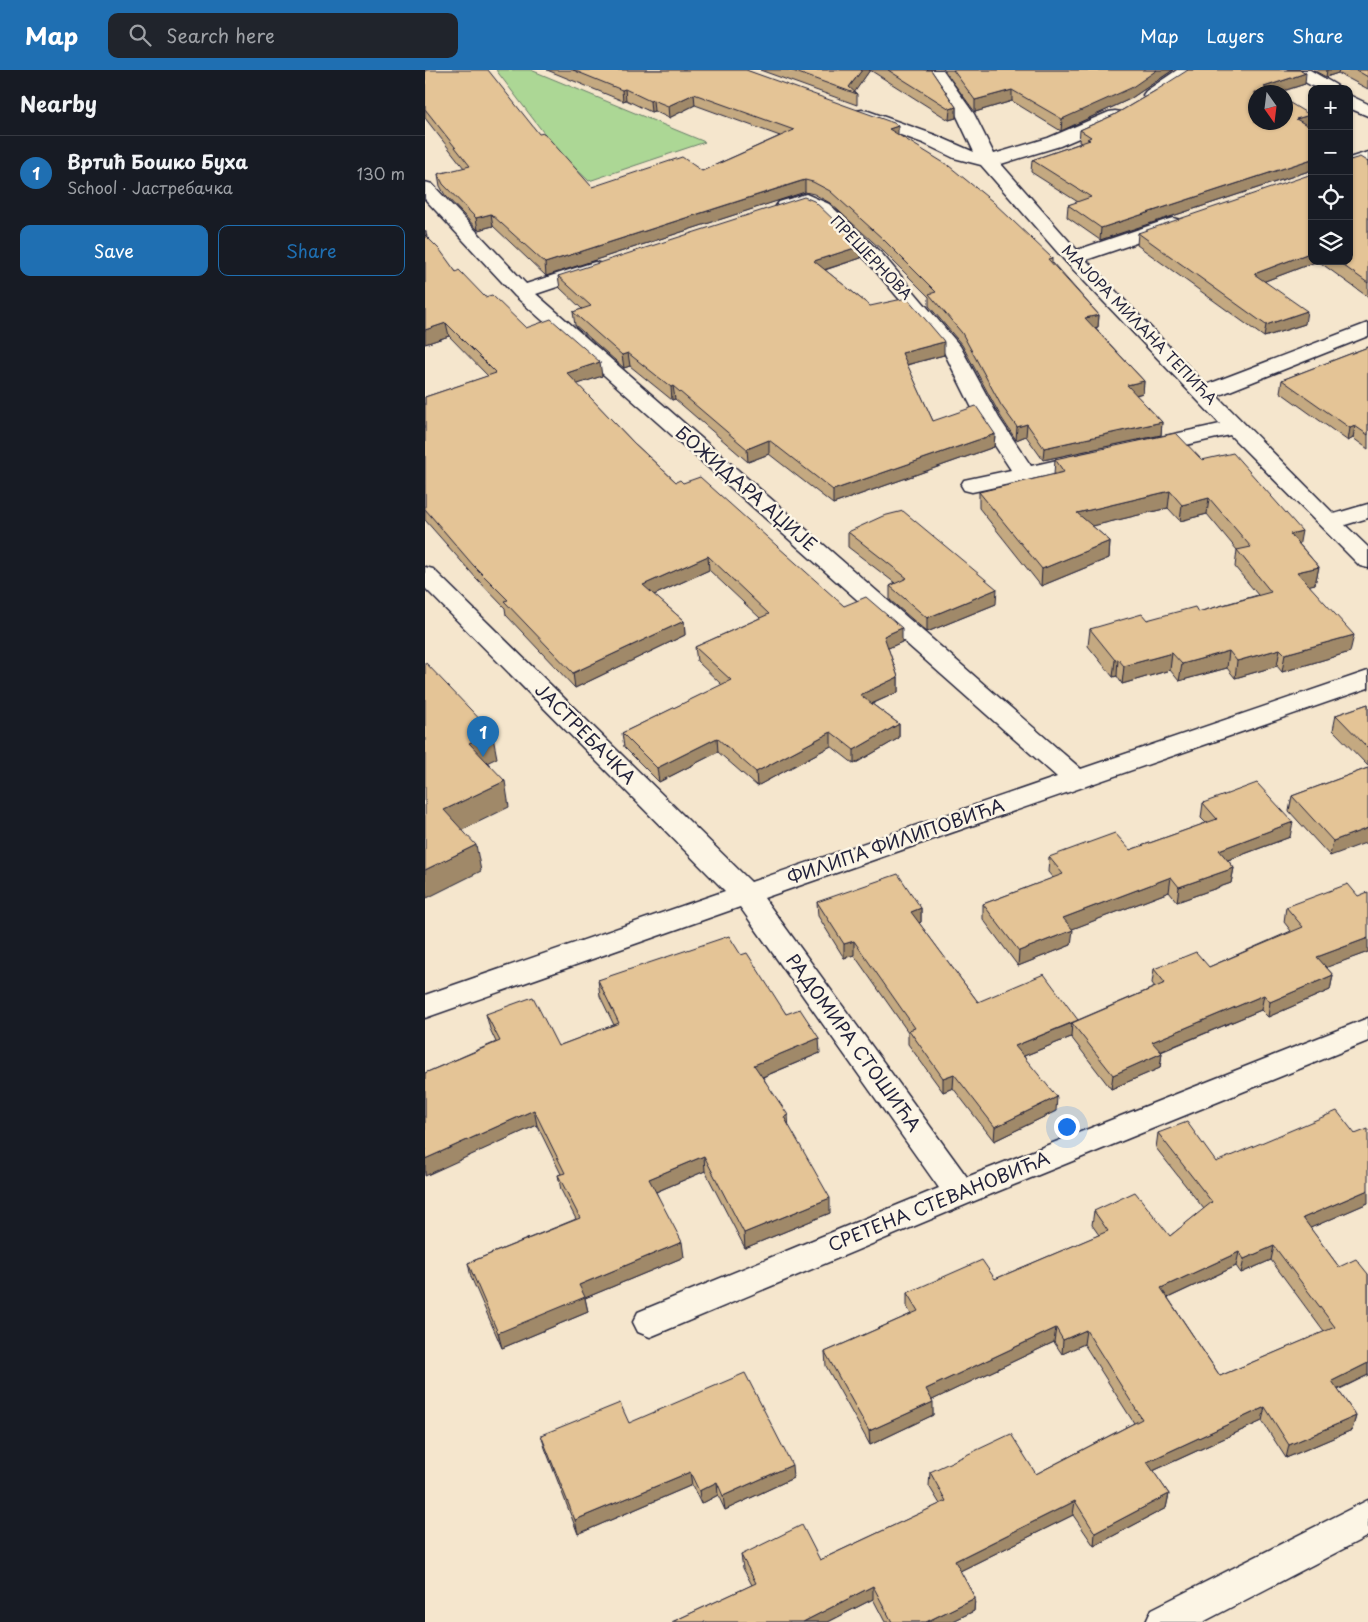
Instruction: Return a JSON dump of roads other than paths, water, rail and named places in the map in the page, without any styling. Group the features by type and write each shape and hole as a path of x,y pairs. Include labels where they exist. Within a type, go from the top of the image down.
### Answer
{"street":[{"name":"МАЈОРА МИЛАНА ТЕПИЋА","path":"934,70 965,114 988,161 1073,258 1204,392 1235,427 1368,561"},
{"path":"845,109 929,139 961,154 988,161 1009,157 1054,142 1133,107 1188,70"},
{"path":"1297,70 1324,85"},
{"path":"1353,102 1368,111"},
{"path":"1353,163 1368,158"},
{"name":"БОЖИДАРА АЏИЈЕ","path":"425,188 522,292 1077,780"},
{"name":"ПРЕШЕРНОВА","path":"768,212 806,200 822,208 875,258 953,350 988,418 1025,474"},
{"path":"1073,258 1192,217"},
{"path":"522,292 617,261"},
{"path":"1204,392 1368,329"},
{"path":"972,485 1235,427"},
{"path":"1330,522 1368,511"},
{"name":"ЈАСТРЕБАЧКА","path":"425,574 746,894"},
{"name":"ФИЛИПА ФИЛИПОВИЋА","path":"425,1007 1368,679"},
{"name":"РАДОМИРА СТОШИЋА","path":"746,894 961,1193"},
{"name":"СРЕТЕНА СТЕВАНОВИЋА","path":"650,1322 961,1193 1368,1029"},
{"path":"1165,1622 1368,1517"}],"place":[{"name":"Вртић Бошко Буха","path":"483,757"}]}
